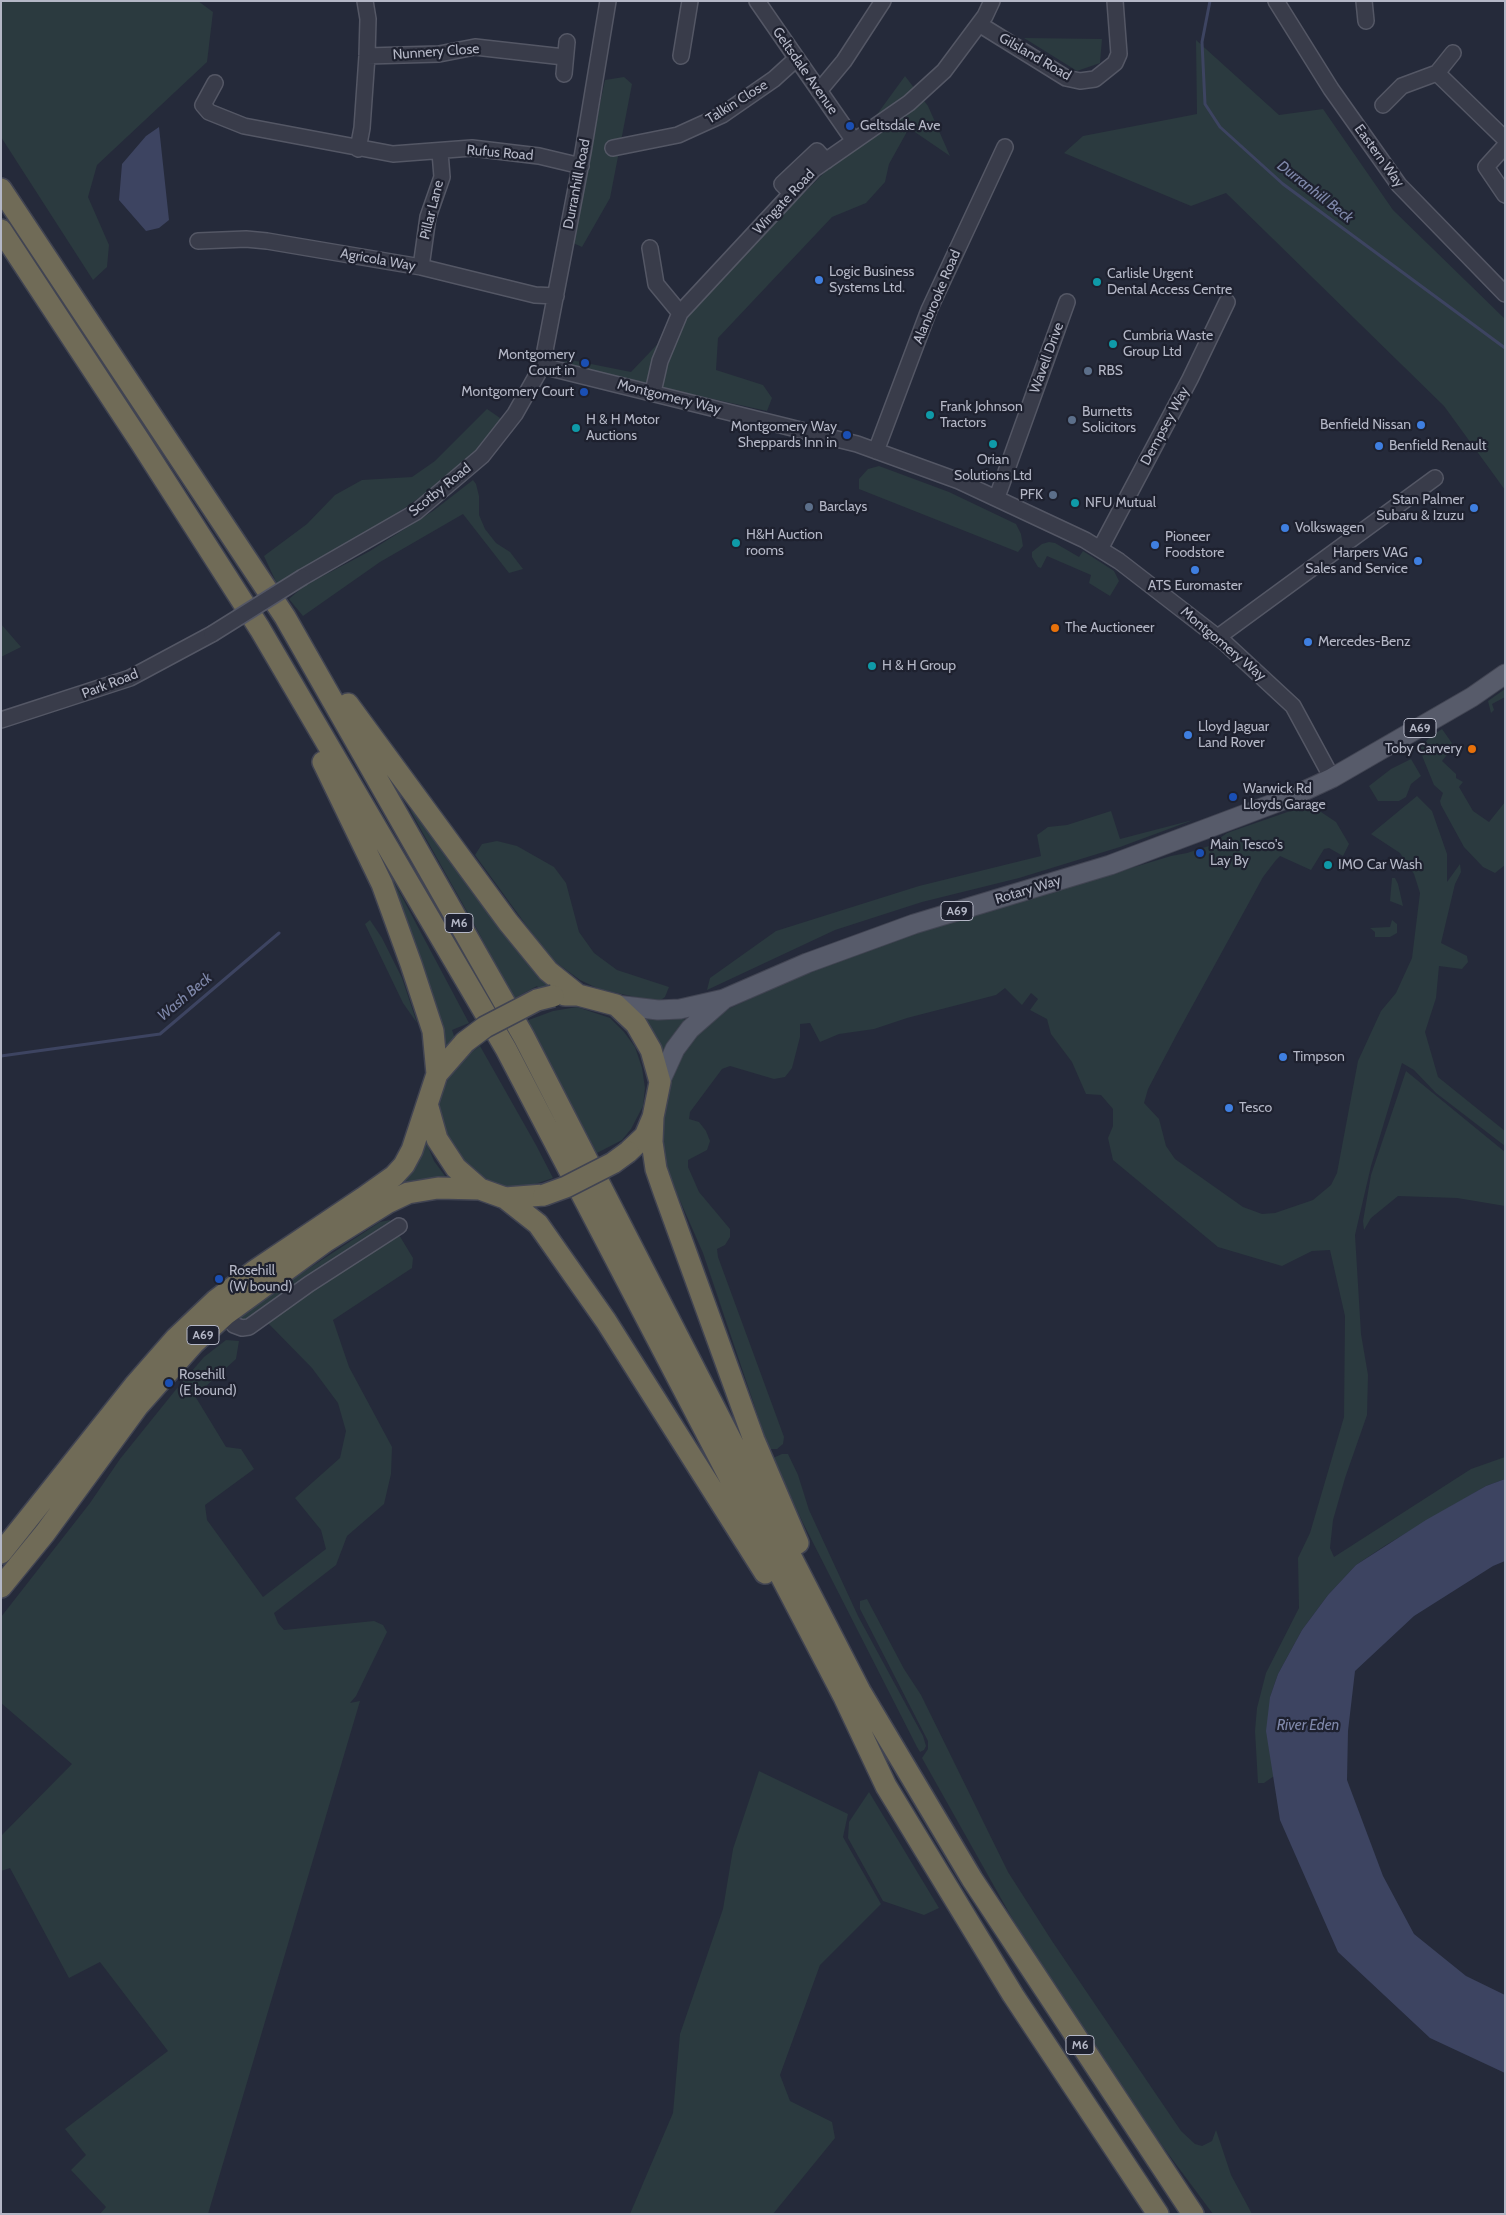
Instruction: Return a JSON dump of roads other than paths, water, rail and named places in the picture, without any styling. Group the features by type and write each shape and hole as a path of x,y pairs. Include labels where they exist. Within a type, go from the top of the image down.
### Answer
{"highway":[{"name":"M6","path":"1,189 285,617 524,1037 852,1694 886,1786 1013,1995 1158,2214"},
{"name":"M6","path":"1,230 260,629 506,1049 852,1694 910,1773 972,1879 1191,2212"},
{"path":"285,617 508,922 548,971 578,995"},
{"path":"260,629 382,884 433,1031 437,1074 428,1107 437,1139 456,1168 480,1189 505,1198 538,1224 606,1321 852,1694"},
{"name":"A69","path":"437,1074 465,1042 485,1027 537,1000 553,996 578,995 616,1006 636,1024 651,1050 660,1082 653,1117 645,1136 613,1163 566,1187 544,1195 505,1198"},
{"name":"A69","path":"1,1587 45,1533 138,1406 194,1344 221,1307 253,1272 394,1176 404,1165 412,1150 428,1107"},
{"path":"653,1117 652,1142 656,1169 754,1440 852,1694"},
{"name":"A69","path":"1,1553 134,1386 176,1338 221,1307 387,1203 408,1194 438,1188 480,1189"}],"main road":[{"name":"A69","path":"1332,778 1472,697 1505,674"},
{"name":"Rotary Way","path":"616,1006 658,1010 680,1009 724,999 807,963 914,924 1110,865 1291,797 1332,778"},
{"name":"Rotary Way","path":"660,1082 674,1049 690,1029 724,999"}],"street":[{"path":"358,149 362,128 367,56 368,20 365,1"},
{"name":"Durranhill Road","path":"542,366 581,166 608,1"},
{"path":"681,56 690,1"},
{"name":"Geltsdale Avenue","path":"757,1 854,141"},
{"path":"819,91 844,62 883,1"},
{"name":"Wingate Road","path":"653,392 660,361 680,313 814,169 909,104 944,71 979,24 992,1"},
{"name":"Gilsland Road","path":"979,24 1066,78 1080,81 1095,79 1115,63 1119,54 1115,1"},
{"name":"Eastern Way","path":"1276,1 1331,89 1399,185 1505,294"},
{"path":"1364,1 1366,21"},
{"name":"Nunnery Close","path":"367,56 439,54 475,47 566,49 564,74"},
{"path":"1383,105 1402,86 1438,72 1454,52"},
{"name":"Talkin Close","path":"613,148 678,135 722,116 774,79 796,59"},
{"path":"1438,72 1505,139"},
{"name":"Rufus Road","path":"215,83 203,105 209,112 244,126 358,149 393,154 440,152 472,148 538,156 581,166"},
{"name":"Alanbrooke Road","path":"876,451 929,310 1005,146"},
{"path":"1505,146 1486,168 1505,195"},
{"name":"Pillar Lane","path":"421,267 428,217 442,178 440,152"},
{"name":"Agricola Way","path":"198,241 246,239 267,241 421,267 535,295 556,296"},
{"path":"650,248 656,284 680,313"},
{"name":"Wavell Drive","path":"997,497 1067,302"},
{"name":"Dempsey Way","path":"1100,549 1190,379 1227,302"},
{"name":"Montgomery Way","path":"542,366 857,444 997,497 1086,540 1119,561 1218,637 1293,706 1332,778"},
{"name":"Scotby Road","path":"212,634 416,512 482,456 515,414 542,366"},
{"path":"1218,637 1435,478"},
{"name":"Park Road","path":"1,720 130,678 212,634"},
{"path":"221,1307 238,1327 249,1326 309,1284 400,1226"}],"water":[{"path":"159,127 169,220 159,228 146,231 119,200 122,164 146,136"},
{"name":"River Eden","path":"1505,1479 1505,1561 1493,1566 1414,1616 1355,1671 1348,1731 1347,1780 1383,1876 1414,1934 1466,1976 1505,1995 1505,2073 1430,2038 1338,1952 1280,1820 1266,1731 1270,1697 1278,1674 1302,1630 1328,1595 1356,1565 1426,1520 1486,1486"}],"waterway":[{"name":"Durranhill Beck","path":"1210,1 1202,42 1205,104 1220,127 1283,184 1505,348"},
{"name":"Wash Beck","path":"1,1056 160,1034 279,933"}],"place":[{"name":"Geltsdale Ave","path":"850,126"},
{"name":"Logic Business Systems Ltd.","path":"819,280"},
{"name":"Carlisle Urgent Dental Access Centre","path":"1097,282"},
{"name":"Cumbria Waste Group Ltd","path":"1113,344"},
{"name":"Montgomery Court in","path":"585,363"},
{"name":"RBS","path":"1088,371"},
{"name":"Montgomery Court","path":"584,392"},
{"name":"Frank Johnson Tractors","path":"930,415"},
{"name":"Burnetts Solicitors","path":"1072,420"},
{"name":"Benfield Nissan","path":"1421,425"},
{"name":"H & H Motor Auctions","path":"576,428"},
{"name":"Montgomery Way Sheppards Inn in","path":"847,435"},
{"name":"Orian Solutions Ltd","path":"993,444"},
{"name":"Benfield Renault","path":"1379,446"},
{"name":"PFK","path":"1053,495"},
{"name":"NFU Mutual","path":"1075,503"},
{"name":"Barclays","path":"809,507"},
{"name":"Stan Palmer Subaru & Izuzu","path":"1474,508"},
{"name":"Volkswagen","path":"1285,528"},
{"name":"H&H Auction rooms","path":"736,543"},
{"name":"Pioneer Foodstore","path":"1155,545"},
{"name":"Harpers VAG Sales and Service","path":"1418,561"},
{"name":"ATS Euromaster","path":"1195,570"},
{"name":"The Auctioneer","path":"1055,628"},
{"name":"Mercedes-Benz","path":"1308,642"},
{"name":"H & H Group","path":"872,666"},
{"name":"Lloyd Jaguar Land Rover","path":"1188,735"},
{"name":"Toby Carvery","path":"1472,749"},
{"name":"Warwick Rd Lloyds Garage","path":"1233,797"},
{"name":"Main Tesco's Lay By","path":"1200,853"},
{"name":"IMO Car Wash","path":"1328,865"},
{"name":"Timpson","path":"1283,1057"},
{"name":"Tesco","path":"1229,1108"},
{"name":"Rosehill (W bound)","path":"219,1279"},
{"name":"Rosehill (E bound)","path":"169,1383"}]}
